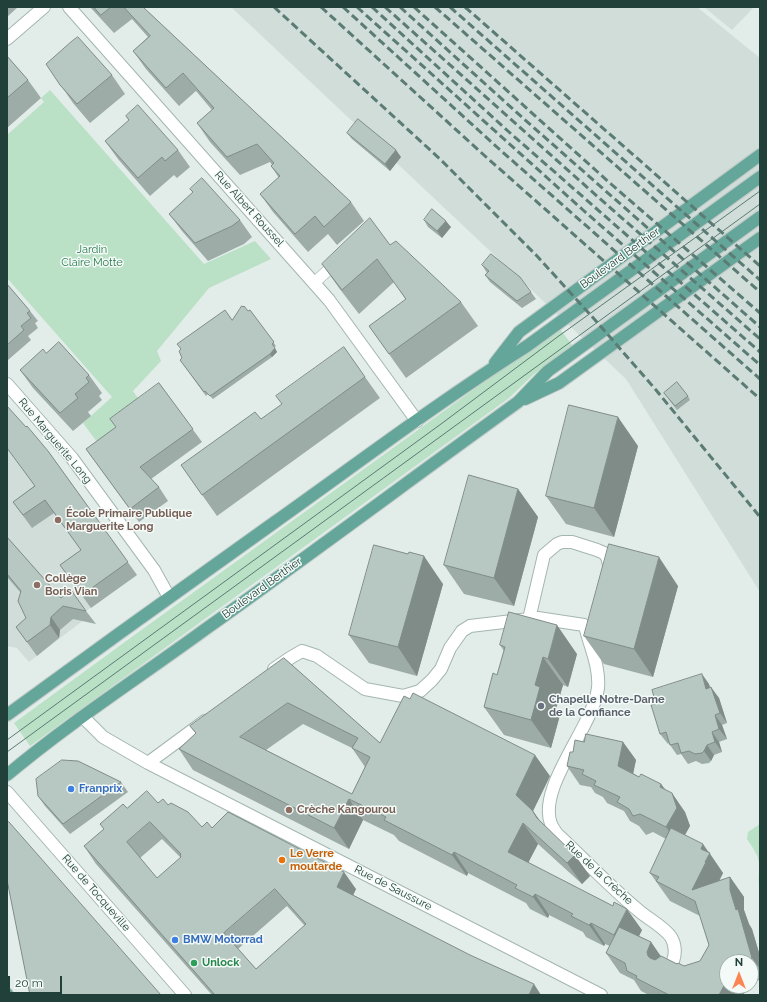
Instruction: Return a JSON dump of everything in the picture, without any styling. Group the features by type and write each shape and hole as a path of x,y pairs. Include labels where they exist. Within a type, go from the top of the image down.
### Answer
{"main road":[{"name":"Boulevard Berthier","path":"490,370 519,332 760,155"},
{"name":"Boulevard Berthier","path":"7,715 169,597 417,421 527,346 760,177"},
{"name":"Boulevard Berthier","path":"7,775 31,755 83,717 280,576 518,402 548,371 760,217"},
{"name":"Boulevard Berthier","path":"518,402 559,384 760,238"}],"street":[{"path":"7,39 44,7"},
{"name":"Rue Albert Roussel","path":"69,7 329,300 417,421"},
{"path":"314,283 343,256"},
{"name":"Rue Marguerite Long","path":"7,384 72,458 154,570 169,597"},
{"path":"264,677 302,651 317,656 365,689 403,696 420,691 432,680 441,669 450,648 462,631 470,626 528,619 544,555 557,544 562,542 572,542 604,553 607,557 611,570 608,583"},
{"name":"Rue de la Crèche","path":"528,619 538,618 589,622 598,672 598,688 594,704 564,762 556,782 549,808 551,824 557,834 638,910 663,928 671,938 674,946 674,955 668,972"},
{"path":"148,763 213,714"},
{"name":"Rue de Saussure","path":"83,717 103,737 148,763 601,995"},
{"name":"Rue de Tocqueville","path":"7,792 186,995"}],"shaded area":[{"path":"231,7 697,7 760,58 760,592 626,379"},
{"path":"704,7 754,7 732,30"},
{"name":"École Primaire Publique Marguerite Long","path":"7,410 57,464 137,575 86,611 89,616 29,662 17,648 7,646"}],"green space":[{"name":"Jardin Claire Motte","path":"50,90 204,264 255,241 271,259 209,288 157,351 161,361 133,391 142,404 115,425 120,432 100,446 83,423 112,397 7,278 7,135 44,102 41,98"},
{"path":"559,328 573,346 533,375 509,398 30,746 14,723"},
{"path":"760,824 760,890 758,860 747,839 748,832"}],"building":[{"path":"94,7 111,7 101,15"},
{"path":"124,7 143,7 351,202 324,227 315,216 295,234 260,194 280,176 271,166 274,163 257,144 227,157 197,123 214,108 183,73 166,88 133,51 150,36"},
{"path":"78,37 112,75 77,104 60,85 46,64"},
{"path":"7,56 28,80 7,98"},
{"path":"138,105 178,150 165,161 162,157 138,178 105,141 129,120 126,116"},
{"path":"358,119 396,150 385,164 347,133"},
{"path":"202,178 240,220 232,226 195,243 169,214 193,192 190,189"},
{"path":"432,209 446,221 437,231 424,220"},
{"path":"370,218 390,245 396,241 461,302 389,354 369,326 406,299 377,259 342,290 322,264"},
{"path":"491,254 520,277 531,292 517,301 485,275 489,271 482,265"},
{"path":"7,284 30,311 27,313 31,318 21,326 24,330 7,345"},
{"path":"242,306 244,306 248,311 250,310 274,342 272,344 275,348 270,354 210,396 205,391 204,392 180,360 182,358 179,351 181,349 177,344 225,310 232,320"},
{"path":"59,342 89,375 86,378 89,382 75,394 78,398 60,413 20,370 43,349 46,353"},
{"path":"344,347 365,377 202,495 181,465 255,412 261,419 282,404 276,396"},
{"path":"677,382 688,396 675,406 664,393"},
{"path":"159,383 193,429 140,467 159,487 130,509 86,449 116,427 110,419"},
{"path":"569,405 618,417 594,508 546,496"},
{"name":"École Primaire Publique Marguerite Long","path":"7,406 26,427 27,426 48,451 128,562 82,595 60,565 81,550 45,500 23,515 13,502 35,486 7,448"},
{"path":"469,475 518,489 494,578 444,565"},
{"path":"7,537 61,598 71,590 86,611 63,606 51,617 50,625 27,642 16,627 26,618 18,601 21,591 7,574"},
{"path":"609,544 659,557 634,649 584,636"},
{"path":"374,545 408,554 409,552 424,556 398,647 349,635"},
{"path":"509,612 557,625 548,659 543,657 535,685 540,687 531,720 484,707 493,673 497,675 505,647 500,645"},
{"path":"284,658 380,743 404,696 410,699 413,693 535,755 516,795 575,855 567,863 523,823 508,852 613,906 614,902 627,909 614,935 591,923 589,925 571,916 573,914 535,894 533,897 515,888 517,885 454,852 452,855 384,820 386,817 349,799 334,828 179,749 196,733 190,726","holes":["288,703 358,738 352,748 370,757 352,794 240,737"]},
{"path":"702,674 706,689 711,687 720,713 715,715 719,729 712,732 715,742 707,745 702,753 695,754 689,751 681,753 678,743 670,745 666,732 660,734 651,705 656,704 652,690"},
{"path":"586,734 623,742 618,766 639,777 641,774 661,784 660,787 672,793 677,808 666,827 640,814 633,816 629,809 617,802 620,797 594,785 596,781 582,774 584,770 567,766 570,752 573,752 575,740 584,742"},
{"path":"62,760 78,761 121,782 63,824 38,796 36,779"},
{"path":"147,791 158,803 163,799 168,805 171,803 188,812 202,827 207,822 212,828 228,812 344,872 337,887 470,955 534,984 529,995 215,995 84,846 104,829 100,824 123,804 127,808","holes":["150,822 181,854 181,857 157,878 127,842","275,889 306,924 256,969 224,933"]},
{"path":"9,822 161,995 30,995 7,880 7,823"},
{"path":"671,828 703,844 701,849 710,853 692,890 730,877 730,890 736,910 738,909 751,954 719,954 719,995 669,995 636,978 637,976 627,971 625,963 606,953 619,927 651,942 647,952 650,958 655,960 661,956 684,966 700,961 709,945 695,901 656,881 659,877 650,873"}],"tram line":[{"path":"7,740 441,424 556,338 760,191"},
{"path":"7,752 760,204"}],"railway":[{"path":"274,7 440,159 537,256 656,390 760,517"},
{"path":"321,7 485,156 760,399"},
{"path":"343,7 498,148 760,379"},
{"path":"357,7 583,210 760,365"},
{"path":"372,7 509,132 760,352"},
{"path":"385,7 760,339"},
{"path":"400,7 524,119 760,327"},
{"path":"414,7 611,184 760,313"},
{"path":"435,7 760,292"},
{"path":"450,7 760,280"},
{"path":"465,7 760,266"}],"place":[{"name":"École Primaire Publique Marguerite Long","path":"58,520"},
{"name":"Collège Boris Vian","path":"37,585"},
{"name":"Chapelle Notre-Dame de la Confiance","path":"541,706"},
{"name":"Franprix","path":"71,789"},
{"name":"Crèche Kangourou","path":"289,810"},
{"name":"Le Verre moutarde","path":"282,860"},
{"name":"BMW Motorrad","path":"175,940"},
{"name":"Unlock","path":"194,963"}]}
